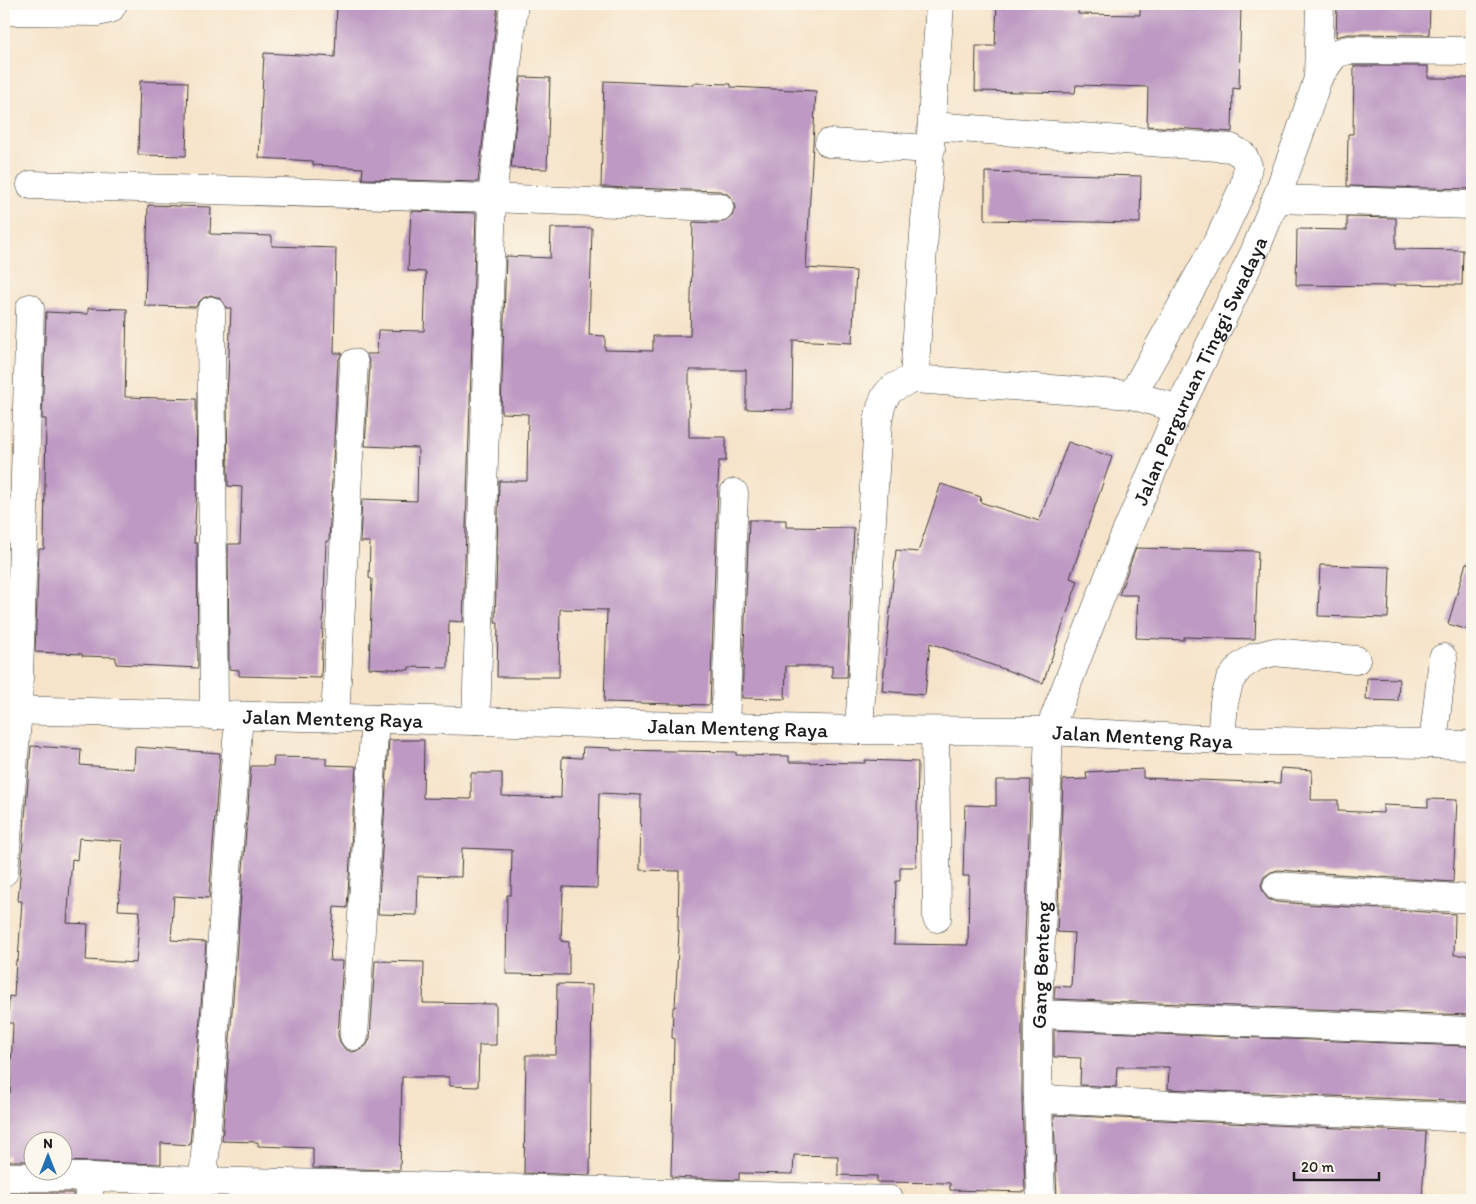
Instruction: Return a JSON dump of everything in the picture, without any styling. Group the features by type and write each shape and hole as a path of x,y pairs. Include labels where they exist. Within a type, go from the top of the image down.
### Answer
{"street":[{"path":"4,11 97,12 110,8 114,4"},
{"path":"476,721 492,198 514,4"},
{"path":"914,379 940,4"},
{"name":"Jalan Perguruan Tinggi Swadaya","path":"1049,731 1122,542 1180,409 1254,253 1276,199 1318,78 1320,4"},
{"path":"1318,78 1335,54 1348,50 1472,51"},
{"path":"829,143 931,138 1231,148 1243,154 1248,166 1244,186 1220,237 1132,395"},
{"path":"31,185 492,198 718,207"},
{"path":"1276,199 1472,205"},
{"path":"4,872 30,308"},
{"path":"203,1181 227,716 211,311"},
{"path":"335,718 354,363"},
{"path":"859,730 878,422 880,406 885,395 900,384 914,379 1132,395 1180,409"},
{"path":"725,727 734,493"},
{"path":"1221,740 1224,702 1230,680 1240,666 1255,657 1274,652 1356,660"},
{"path":"1433,744 1443,658"},
{"name":"Jalan Menteng Raya","path":"11,711 935,732 1049,731 1221,740 1472,745"},
{"path":"354,1036 376,719"},
{"name":"Gang Benteng","path":"1041,1200 1038,1014 1049,731"},
{"path":"935,732 937,918"},
{"path":"1277,886 1472,899"},
{"path":"1038,1014 1472,1031"},
{"path":"1038,1099 1472,1118"},
{"path":"4,1177 90,1189 203,1181 332,1192 890,1200"}],"building":[{"path":"337,4 498,4 478,182 362,179 363,168 313,165 313,161 259,158 264,53 335,57"},
{"path":"997,4 1078,6 1078,14 1140,15 1140,4 1241,4 1239,89 1233,88 1232,132 1147,126 1148,87 1076,85 1075,93 975,91 976,46 995,46"},
{"path":"1337,4 1430,4 1429,35 1348,34 1336,37"},
{"path":"1354,66 1428,66 1428,78 1472,78 1472,189 1347,186 1348,134 1353,134"},
{"path":"521,77 550,78 547,169 511,168"},
{"path":"140,81 188,82 186,156 138,155"},
{"path":"604,81 694,85 694,83 731,84 731,87 816,91 806,268 856,271 852,343 793,340 792,410 746,409 746,370 689,370 689,437 726,437 726,461 719,461 710,705 604,702 607,610 560,609 559,677 497,677 498,623 495,623 499,481 527,481 528,414 501,413 506,256 550,258 551,228 592,228 589,335 605,336 605,350 653,351 653,336 690,336 693,222 718,223 726,221 732,216 735,208 733,199 720,191 601,187"},
{"path":"985,172 1141,176 1140,223 985,220"},
{"path":"148,205 211,207 210,234 272,236 272,246 336,248 334,353 342,353 338,362 329,541 326,541 321,678 239,676 239,670 229,669 228,544 240,544 242,487 228,486 227,400 231,308 226,308 219,298 211,295 203,298 196,307 145,306"},
{"path":"411,211 476,213 463,622 449,621 448,668 409,667 409,670 369,668 372,579 369,578 370,542 360,542 362,499 417,501 418,448 365,446 370,364 366,354 377,354 378,330 424,331 426,272 408,271"},
{"path":"1347,217 1396,218 1396,249 1463,250 1462,285 1296,285 1297,229 1347,230"},
{"path":"88,308 127,309 125,397 196,399 197,486 194,543 197,543 198,668 116,664 116,657 35,652 39,549 44,549 46,419 42,419 46,312 88,314"},
{"path":"1068,442 1112,457 1070,578 1078,581 1043,683 930,643 925,695 882,691 896,550 918,552 941,484 981,497 980,502 1039,521"},
{"path":"749,520 786,520 786,527 854,528 847,677 832,677 832,666 786,666 785,699 742,698"},
{"path":"1136,548 1258,551 1255,639 1184,637 1184,640 1136,638 1138,595 1119,595"},
{"path":"1466,563 1472,564 1472,631 1448,624"},
{"path":"1320,565 1390,567 1388,618 1318,616"},
{"path":"4,576 6,576 4,651"},
{"path":"1367,678 1399,679 1398,701 1366,700"},
{"path":"389,740 424,740 423,798 471,799 471,773 502,773 502,796 561,798 562,757 582,758 583,747 611,748 611,750 736,752 736,755 789,756 789,762 865,763 865,760 918,762 916,867 900,867 900,881 896,881 894,944 968,945 969,876 963,876 965,805 996,806 996,780 1031,780 1022,1014 1025,1192 950,1190 950,1183 877,1182 877,1176 838,1175 838,1156 794,1155 793,1174 739,1173 739,1180 671,1177 674,1038 672,1038 679,931 679,871 640,870 641,795 599,793 597,888 563,887 561,941 569,942 569,975 506,974 507,895 511,895 512,850 462,848 461,877 418,876 417,915 378,914"},
{"path":"31,746 81,749 80,765 134,769 135,747 220,753 209,898 174,896 171,940 206,942 190,1145 161,1143 161,1164 72,1161 72,1132 22,1132 22,1161 8,1161 9,1155 4,1155 5,1093 10,1093 13,1023 8,1023 9,996 14,997 22,901 18,901","holes":["79,838 123,841 118,910 140,911 136,963 86,960 88,924 67,923 72,859 77,860"]},
{"path":"274,757 326,758 326,765 356,766 347,908 334,907 330,961 343,961 338,1035 345,1049 352,1052 360,1050 367,1045 370,1038 375,961 424,962 423,1003 496,1004 496,1045 479,1045 478,1087 449,1086 449,1077 402,1077 400,1170 313,1168 313,1148 258,1146 258,1142 222,1141 251,766 273,766"},
{"path":"1281,768 1312,770 1311,800 1338,800 1338,811 1383,813 1383,805 1428,807 1428,799 1457,800 1453,882 1278,870 1264,877 1261,885 1268,899 1276,902 1455,914 1454,955 1469,955 1468,1015 1054,999 1055,986 1071,987 1074,933 1057,932 1063,780 1087,779 1086,772 1143,769 1143,778 1280,783"},
{"path":"557,984 592,985 590,1175 524,1173 526,1055 556,1055"},
{"path":"1054,1030 1467,1046 1467,1048 1472,1049 1471,1102 1168,1089 1169,1067 1117,1067 1116,1087 1080,1085 1081,1058 1054,1057"},
{"path":"1054,1115 1426,1132 1422,1200 1057,1200"},
{"path":"8,1193 73,1193 73,1200 7,1200"}]}
